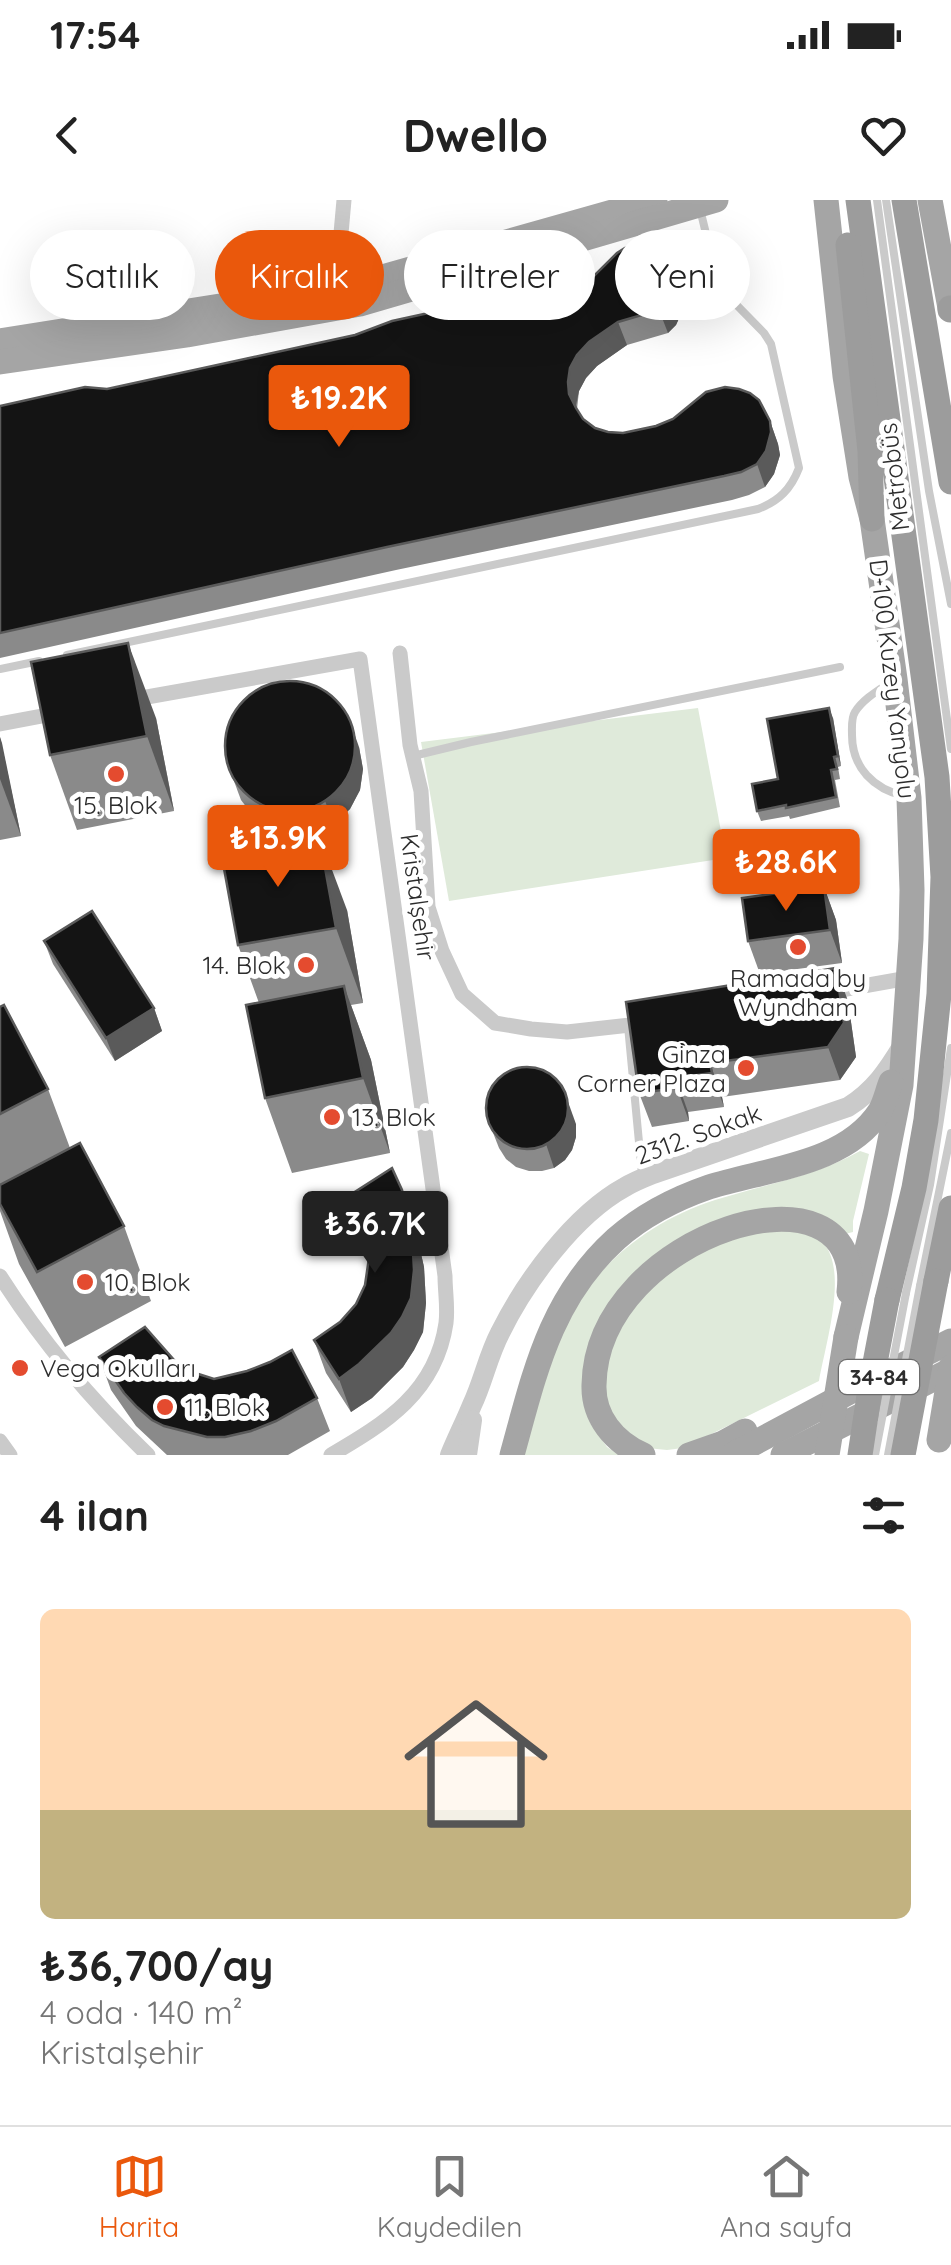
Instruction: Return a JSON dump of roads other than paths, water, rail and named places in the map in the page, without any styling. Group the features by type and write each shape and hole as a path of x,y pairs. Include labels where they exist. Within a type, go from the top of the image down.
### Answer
{"highway":[{"path":"858,200 937,777 944,906 930,1090 897,1296 870,1389 860,1455"},
{"path":"904,200 951,482"},
{"path":"830,201 870,451 872,519"},
{"path":"903,1455 928,1283 951,1208"}],"main road":[{"path":"384,284 655,200"},
{"path":"930,200 950,311"},
{"path":"384,298 708,202"},
{"path":"0,340 215,314"},
{"path":"0,362 187,335 249,320"},
{"name":"D-100 Kuzey Yanyolu","path":"827,1455 846,1337 901,1085 908,978 912,890 909,798 872,519"},
{"path":"512,1455 550,1330 572,1289 595,1261 619,1236 670,1204 706,1188 817,1156 851,1140 882,1108 903,1044"},
{"path":"643,1455 623,1446 599,1413 594,1396 598,1354 620,1308 640,1283 692,1242 755,1221 786,1220 827,1231 848,1261 851,1279 846,1337"},
{"name":"34-84","path":"732,1455 951,1342"},
{"path":"886,1401 951,1368"},
{"path":"937,1447 951,1368"},
{"path":"886,1401 951,1390"},
{"name":"34-84","path":"783,1455 886,1401"},
{"path":"689,1455 769,1421 808,1414"}],"street":[{"path":"342,230 344,200"},
{"path":"400,653 412,756 421,791 428,908 442,952 462,994 495,1023 531,1029 568,1032 665,1020"},
{"name":"Kristalşehir","path":"114,703 360,659 445,1276 446,1321 440,1351 427,1378 406,1404 390,1419 331,1455"},
{"path":"0,724 76,710"},
{"path":"815,994 908,978"},
{"name":"2312. Sokak","path":"450,1455 500,1331 527,1287 596,1207 643,1178 848,1107 866,1096 903,1044"},
{"path":"0,1276 47,1345 84,1390 148,1455"},
{"name":"2312. Sokak","path":"467,1455 474,1403"},
{"path":"0,1441 10,1455"}],"lane":[{"name":"Metrobüs","path":"877,200 951,749"},
{"name":"Metrobüs","path":"886,200 951,604"},
{"path":"708,202 712,230"},
{"path":"0,669 769,505 786,492 799,468 771,344 750,319"},
{"path":"412,756 840,667"},
{"path":"896,678 866,699 853,714 852,740 859,768 885,792 909,798"},
{"path":"628,1026 643,1178"},
{"path":"875,1455 897,1296 938,1141 951,1048"},
{"path":"888,1455 928,1283 951,1133"}],"place":[{"name":"15. Blok","path":"116,774"},
{"name":"Ramada by Wyndham","path":"798,947"},
{"name":"14. Blok","path":"306,965"},
{"name":"Ginza Corner Plaza","path":"746,1068"},
{"name":"13. Blok","path":"332,1117"},
{"name":"10. Blok","path":"85,1282"},
{"name":"Vega Okulları","path":"20,1368"},
{"name":"11. Blok","path":"165,1407"}]}
